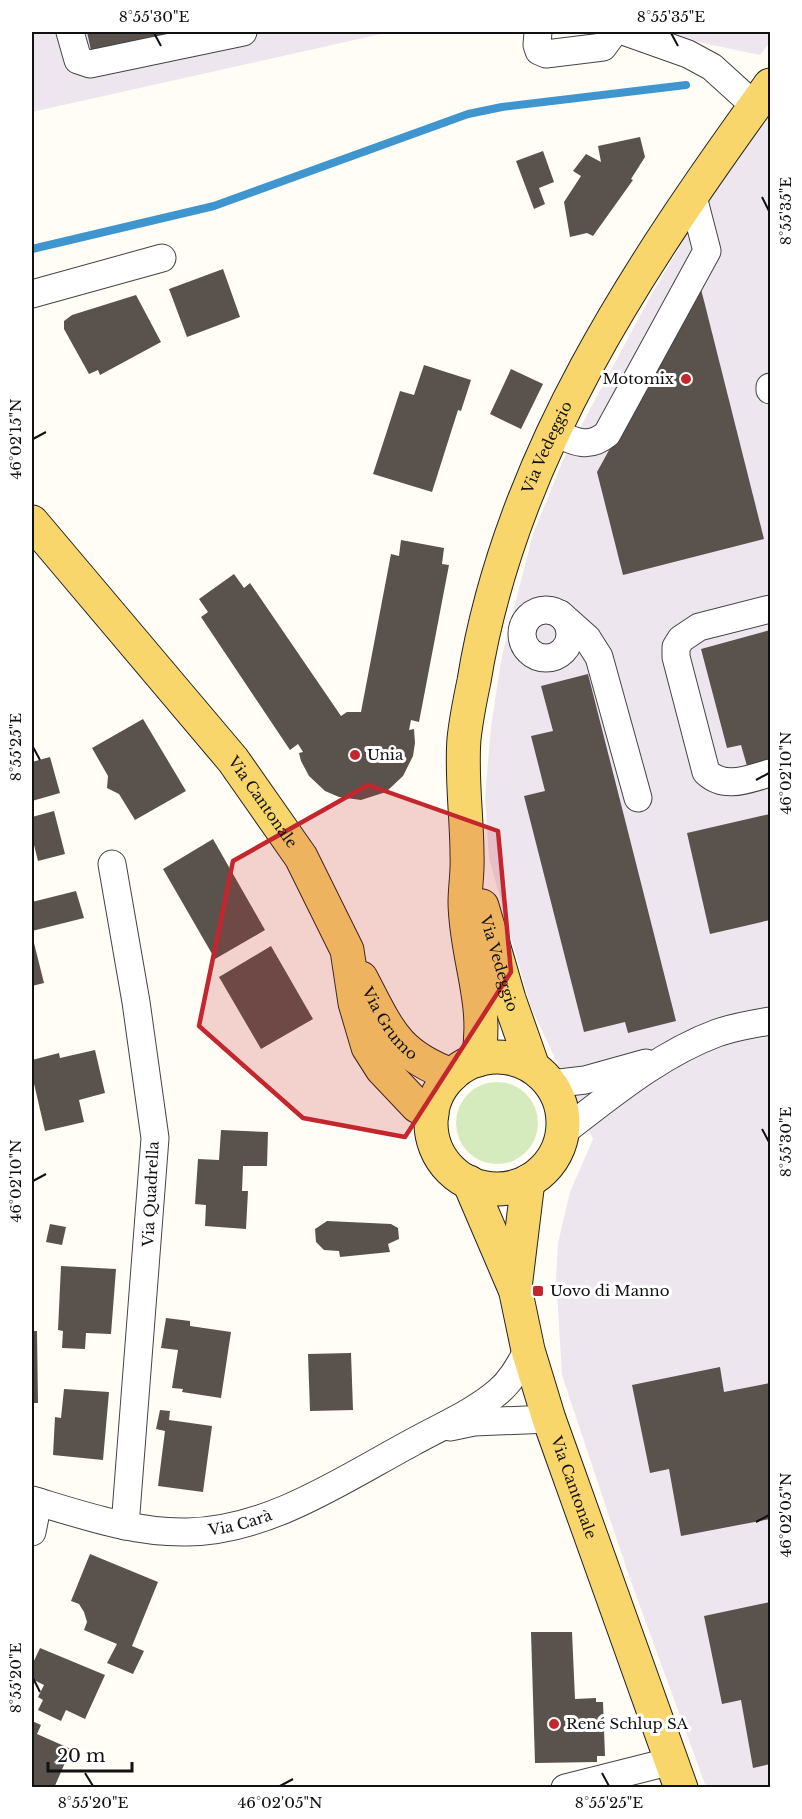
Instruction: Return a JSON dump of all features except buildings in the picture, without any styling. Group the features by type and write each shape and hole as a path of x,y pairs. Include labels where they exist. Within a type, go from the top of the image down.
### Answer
{"main road":[{"name":"Via Vedeggio","path":"465,1067 482,1018 465,903 468,860 464,740 478,651 507,542 553,432 632,285 692,193 763,96"},
{"name":"Via Cantonale","path":"32,522 233,760 301,857 347,950 358,1018 373,1057 417,1106 432,1114"},
{"name":"Via Vedeggio","path":"468,860 508,999 542,1076"},
{"name":"Via Grumo","path":"347,950 396,1041 418,1060 465,1067"},
{"path":"506,1057 542,1076 561,1107 562,1132 551,1160 528,1181 517,1185 492,1188 469,1182 452,1170 440,1154 433,1135 432,1114 439,1093 465,1067 506,1057"},
{"name":"Via Cantonale","path":"528,1181 515,1288 528,1350 549,1419 676,1774"},
{"path":"469,1182 515,1288"}],"street":[{"path":"70,32 78,60 90,64 243,32"},
{"path":"538,32 539,51 546,54 603,46 614,32"},
{"path":"626,32 688,54 763,96"},
{"path":"553,432 580,443 598,441 607,434 707,252 692,193"},
{"path":"32,294 162,258"},
{"path":"771,609 699,627 681,639 676,647 676,657 706,772 714,779 723,782 771,773"},
{"path":"606,678 598,661 588,654 574,651 545,658 534,655 524,644 522,632 526,621 537,611 549,610 560,614 593,647 606,678 638,798"},
{"path":"556,656 566,648 570,640 569,628 560,614"},
{"name":"Via Quadrella","path":"112,864 136,1002 154,1138 125,1526"},
{"path":"562,1132 668,1057 697,1031 729,1030 771,1021"},
{"path":"542,1076 598,1077 668,1057"},
{"path":"432,1432 495,1395 512,1376 528,1350"},
{"path":"432,1432 474,1422 549,1419"},
{"name":"Via Carà","path":"35,1501 125,1526 187,1532 241,1524 277,1513 432,1432"},
{"path":"32,1532 35,1501"},
{"path":"565,1788 676,1774"}],"highlighted area":[{"path":"368,785 498,831 511,972 405,1137 303,1118 199,1026 233,861"}],"shaded area":[{"path":"32,32 390,32 32,112"},
{"path":"650,32 770,32 770,42 760,55"},
{"path":"770,110 770,1787 706,1787 630,1579 562,1375 556,1277 558,1243 570,1192 593,1139 530,1005 489,858 485,797 491,727 502,655 533,534 564,458 649,299 710,195"}],"green space":[{"path":"497,1082 513,1085 526,1094 535,1107 538,1123 535,1139 526,1152 513,1161 497,1164 481,1161 468,1152 459,1139 456,1123 459,1107 468,1094 481,1085"}],"waterway":[{"path":"32,249 214,206 468,114 502,107 686,85"}],"place":[{"name":"Motomix","path":"686,379"},
{"name":"Unia","path":"355,755"},
{"name":"Uovo di Manno","path":"538,1291"},
{"name":"René Schlup SA","path":"554,1724"}]}
